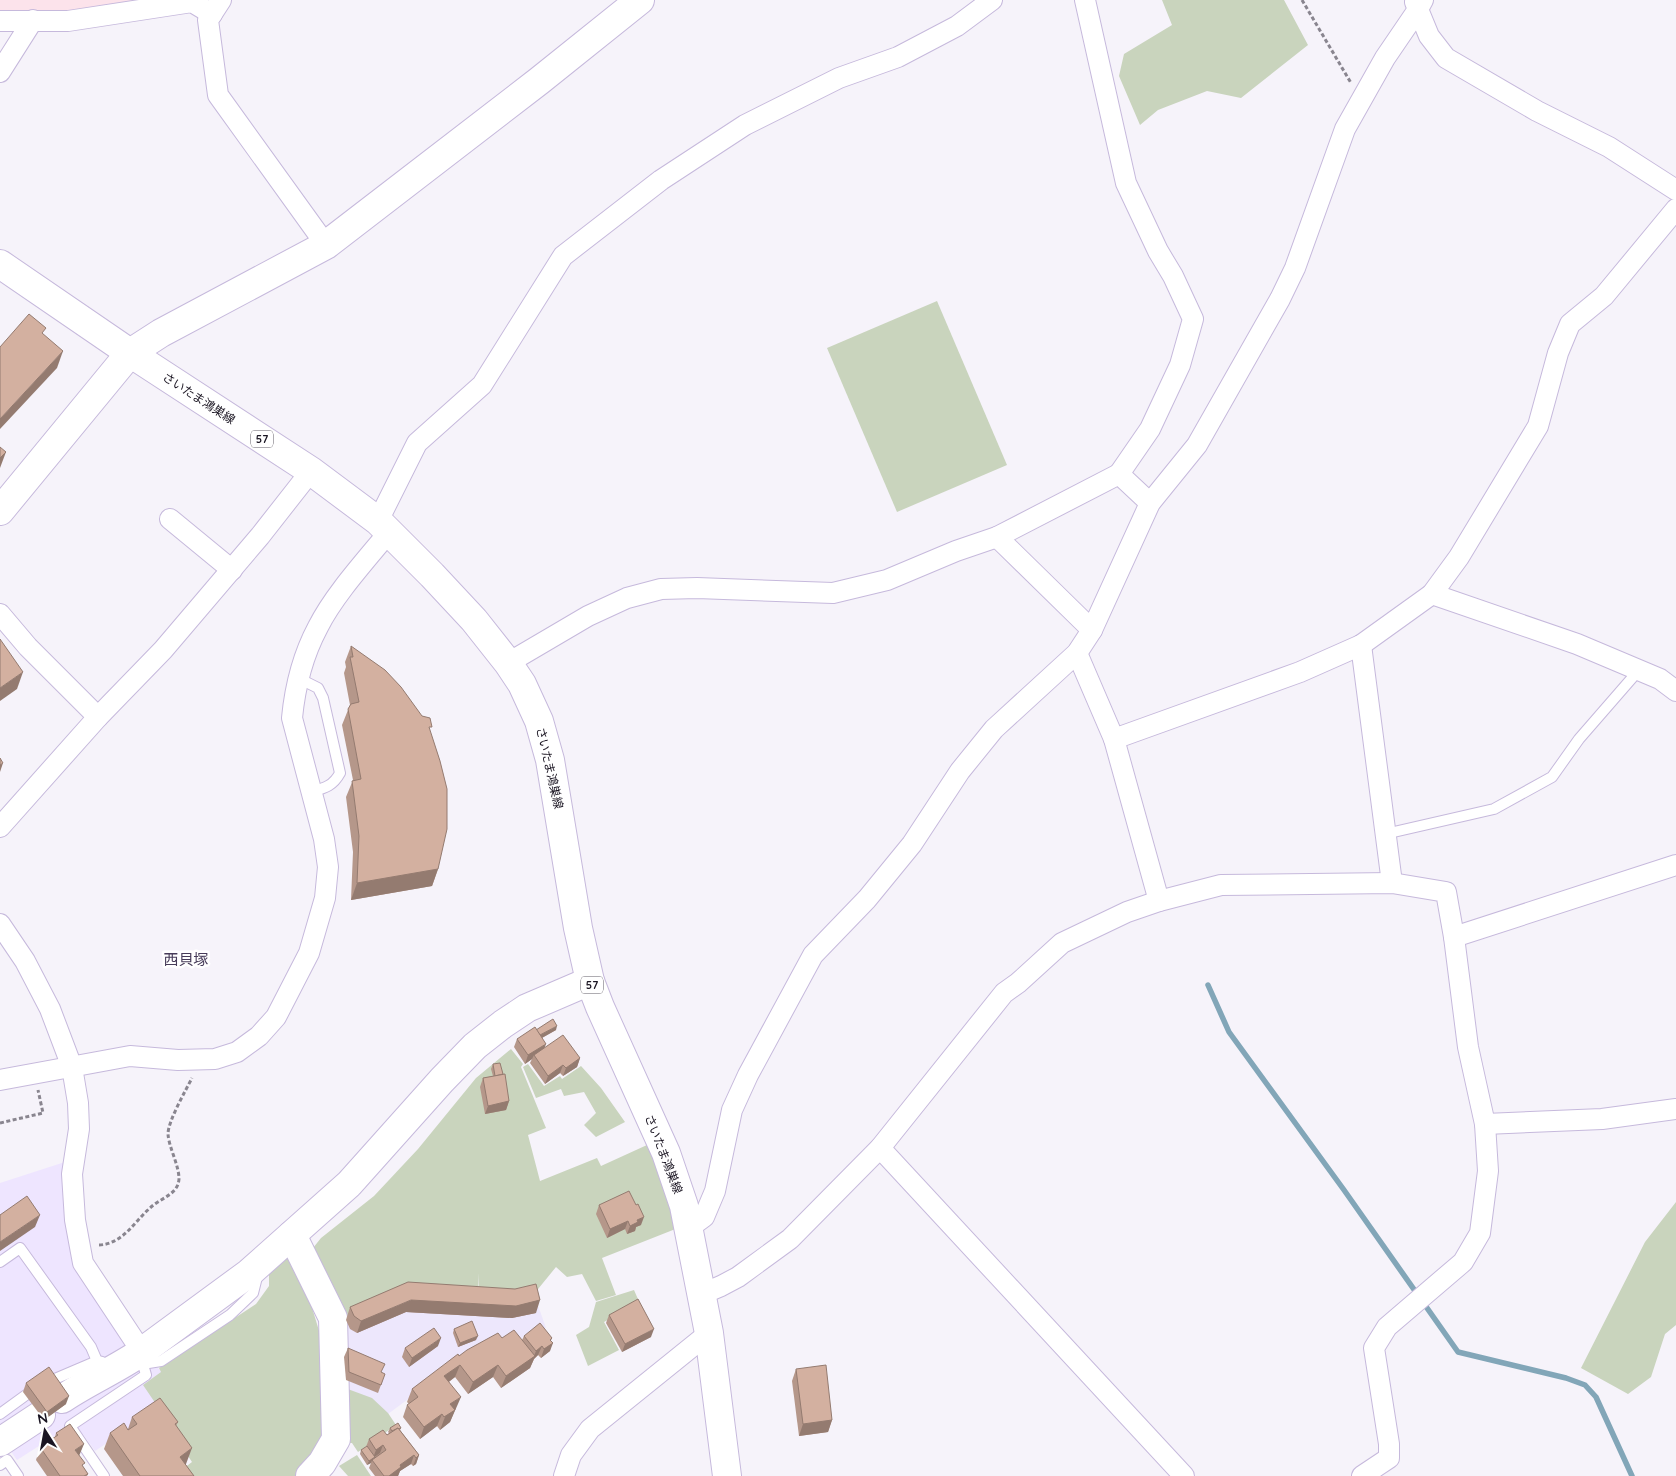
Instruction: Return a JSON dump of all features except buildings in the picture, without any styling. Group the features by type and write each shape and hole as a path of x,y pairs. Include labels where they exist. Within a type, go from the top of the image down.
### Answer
{"street":[{"path":"0,510 130,353 161,333 326,245 539,81 640,0"},
{"path":"0,1080 130,1056 178,1060 215,1059 237,1052 259,1036 276,1017 309,953 325,898 328,867 324,839 292,718 298,678 306,652 318,626 383,526 417,444 482,385 563,256 661,180 745,125 840,78 898,57 957,26 992,0"},
{"path":"508,663 588,616 627,598 661,589 697,588 833,593 887,580 956,551 997,537 1119,474 1150,428 1180,365 1192,319 1173,276 1158,251 1126,183 1085,0"},
{"path":"0,20 68,20 192,2 217,7 208,20 218,95 326,245"},
{"path":"690,1228 704,1217 715,1191 732,1110 748,1075 813,955 867,899 912,844 960,771 994,729 1077,652 1092,630 1150,503 1197,445 1280,299 1295,268 1345,130 1418,4"},
{"path":"1418,4 1429,36 1446,58 1537,111 1609,147 1676,190"},
{"path":"0,72 33,20"},
{"path":"1114,739 1300,672 1361,645 1432,594 1459,557 1538,426 1558,352 1570,324 1604,296 1676,209"},
{"name":"さいたま鴻巣線","path":"0,264 130,353 311,471 383,526 474,620 522,684 532,702 550,760 578,928 590,981 666,1153 690,1228 709,1333 727,1476"},
{"path":"0,827 98,717 163,650 232,570 311,471"},
{"path":"1119,474 1150,503"},
{"path":"170,519 232,570"},
{"path":"997,537 1092,630"},
{"path":"1432,594 1577,644 1660,678 1676,691"},
{"path":"0,614 28,647 98,717"},
{"path":"1361,645 1392,883"},
{"path":"1077,652 1114,739 1159,901"},
{"path":"1454,937 1676,865"},
{"path":"702,1294 738,1277 790,1239 880,1148 1004,993 1018,983 1062,943 1127,912 1159,901 1221,886 1392,883 1446,892 1454,937 1468,1047 1486,1124 1488,1171 1480,1234 1463,1262 1387,1327 1374,1348 1390,1458 1362,1476"},
{"path":"0,924 25,961 50,1009 72,1067 78,1103 79,1129 72,1174 74,1220 83,1263 128,1360"},
{"path":"56,1390 79,1387 128,1360 260,1265 349,1184 475,1046 527,1008 590,981"},
{"path":"1486,1124 1602,1119 1676,1109"},
{"path":"880,1148 1184,1476"},
{"path":"292,1235 333,1318 336,1439 322,1463 310,1476"},
{"path":"564,1476 571,1455 590,1429 709,1333"},
{"path":"0,1442 34,1405"}],"lane":[{"path":"1385,834 1494,809 1552,777 1579,739 1639,670"},
{"path":"298,678 318,688 323,698 340,773 336,782 311,792"},
{"path":"0,1262 20,1248 91,1347 128,1360 146,1375 70,1426 104,1476"},
{"path":"0,1414 34,1405"},
{"path":"0,1465 7,1460 18,1476"}],"path":[{"path":"1302,0 1362,100"},
{"path":"79,1242 101,1246 113,1242 125,1234 150,1207 175,1189 179,1179 168,1134 170,1122 194,1074 198,1060"},
{"path":"0,1123 43,1113 34,1073"}],"shaded area":[{"path":"0,0 163,0 66,12 0,10"},
{"path":"68,1161 70,1240 120,1331 161,1371 159,1408 95,1451 83,1434 73,1441 64,1430 17,1460 10,1450 0,1456 0,1183"},
{"path":"403,1294 534,1294 546,1328 525,1335 516,1344 454,1365 388,1414 345,1388 342,1319"}],"green space":[{"path":"1162,0 1284,0 1308,45 1241,98 1207,91 1158,110 1140,125 1119,76 1124,54 1172,25"},
{"path":"937,301 1007,465 897,512 827,348"},
{"path":"511,1049 523,1064 521,1067 546,1128 528,1135 540,1181 597,1158 601,1166 647,1145 661,1176 678,1228 602,1258 616,1295 596,1301 582,1274 567,1277 556,1267 534,1294 480,1297 478,1273 479,1298 403,1294 342,1319 313,1248 321,1238 374,1196 418,1149 476,1078"},
{"path":"528,1064 544,1086 560,1076 562,1079 581,1066 601,1088 625,1122 596,1137 584,1125 596,1113 584,1092 564,1096 561,1089 536,1098 523,1067"},
{"path":"1676,1202 1676,1325 1665,1334 1651,1377 1628,1394 1581,1368 1645,1242"},
{"path":"286,1257 297,1270 310,1301 320,1334 322,1436 308,1462 296,1476 183,1476 180,1471 192,1462 143,1385 161,1372 159,1368 256,1304 269,1286 269,1271"},
{"path":"634,1290 651,1329 634,1305 604,1322 619,1350 588,1366 576,1335 589,1327 596,1302"},
{"path":"345,1388 372,1398 388,1413 396,1425 358,1452 352,1443 345,1443"},
{"path":"357,1455 371,1476 348,1476 339,1466"}],"waterway":[{"path":"1208,985 1229,1032 1344,1190 1458,1352 1566,1378 1585,1385 1596,1397 1632,1476"}],"district":[{"name":"西貝塚","path":"186,959"}]}
